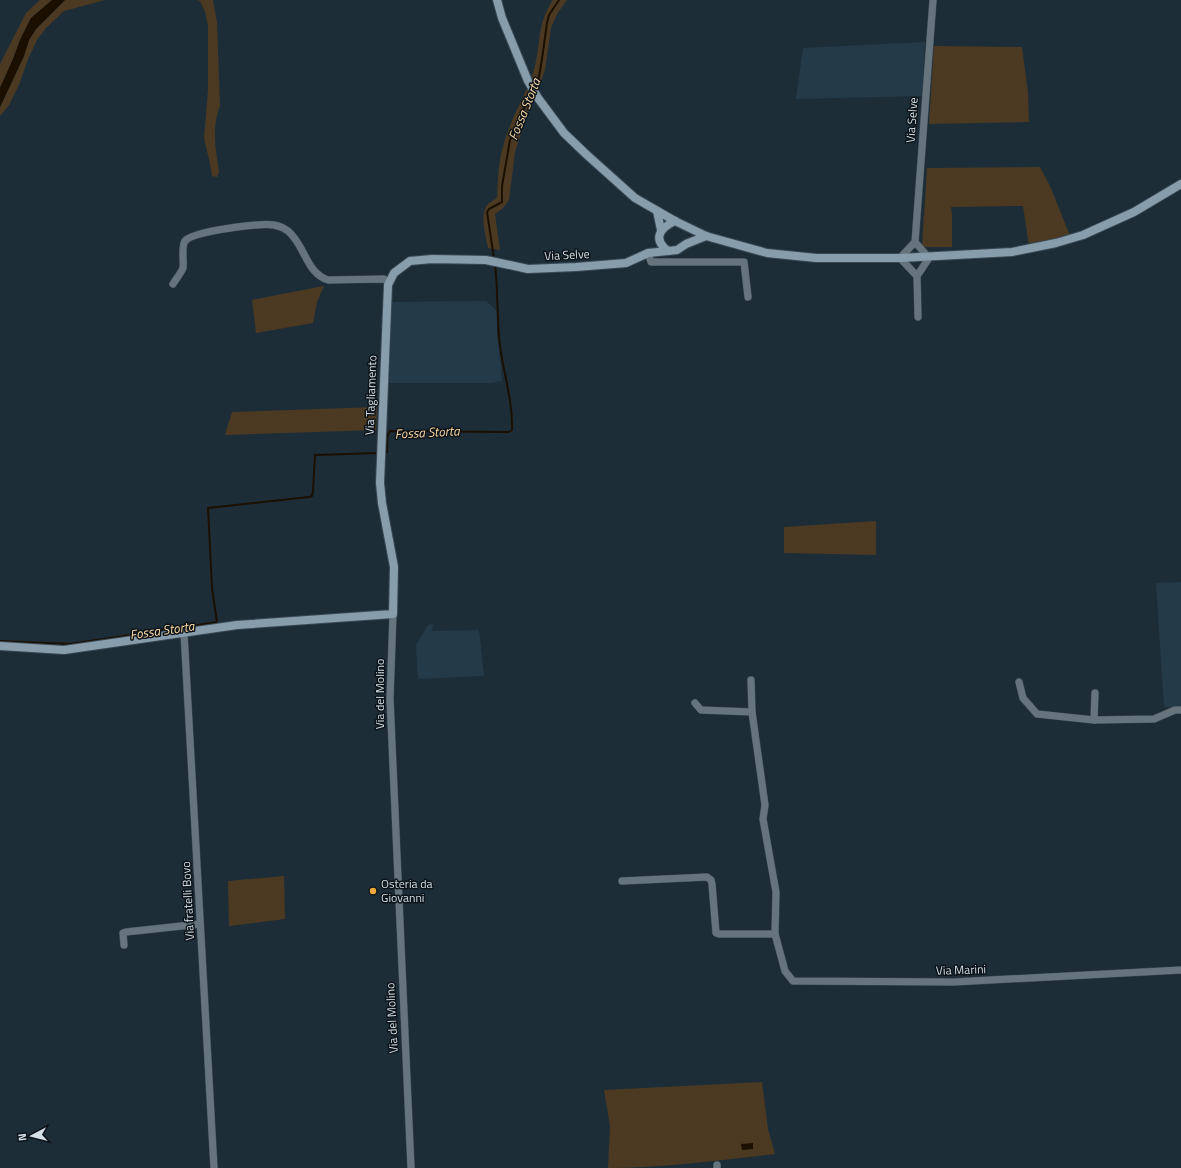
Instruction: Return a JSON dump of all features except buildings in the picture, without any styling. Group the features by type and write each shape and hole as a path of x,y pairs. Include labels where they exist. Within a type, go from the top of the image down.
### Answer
{"street":[{"path":"497,0 502,18 528,81 538,98 564,134 586,155 635,198 675,221 706,236 767,253 816,258 929,258 1012,252 1056,243 1083,234 1122,218 1181,184"},
{"name":"Via Selve","path":"916,242 933,0"},
{"name":"Via Selve","path":"648,253 659,239 661,230 657,211"},
{"path":"661,230 666,225 675,221"},
{"path":"173,284 182,270 184,263 183,244 186,239 226,228 269,225 282,228 292,235 310,266 322,278 328,280 384,279 389,282"},
{"path":"685,226 687,236 686,244"},
{"name":"Via Selve","path":"389,282 394,273 410,261 432,259 486,260 528,269 626,263 648,253 677,250 686,244 706,236"},
{"path":"659,239 668,251"},
{"path":"900,258 916,242 929,258"},
{"path":"648,253 651,262 744,262 748,297"},
{"path":"900,258 917,276"},
{"path":"918,317 917,276 929,258"},
{"name":"Via Tagliamento","path":"389,282 381,452 381,493 394,567 393,614"},
{"path":"0,646 64,650 237,625 393,614"},
{"name":"Via del Molino","path":"393,614 390,699 410,1168"},
{"name":"Via fratelli Bovo","path":"184,633 214,1168"},
{"name":"Via Marini","path":"751,680 752,712 765,805 763,819 776,892 775,934 785,971 793,981 954,982 1181,970"},
{"path":"1019,682 1023,698 1037,714 1094,720 1154,719 1175,710 1181,710"},
{"path":"1094,720 1095,693"},
{"path":"695,703 701,710 752,712"},
{"path":"622,881 707,877 711,880 712,884 716,933 775,934"},
{"path":"124,945 123,933 126,932 200,924"}],"shaded area":[{"path":"40,0 52,0 31,18 0,88 0,64 26,13"},
{"path":"52,0 65,0 36,29 29,40 24,56 0,107 0,88 20,40 31,18"},
{"path":"65,0 105,0 64,11 46,28 37,40 28,59 19,85 9,105 0,116 0,107 24,56 29,40 36,29"},
{"path":"197,0 213,0 217,23 220,106 217,114 215,131 219,172 217,177 212,176 204,138 208,90 208,26 205,12 200,1"},
{"path":"553,0 567,0 557,14 551,28 545,70 528,112 515,152 509,200 503,208 495,214 500,250 488,248 484,228 485,209 497,198 501,153 512,120 532,76 537,56 541,28 547,10"},
{"path":"925,42 922,96 796,99 803,48"},
{"path":"934,46 1022,47 1028,92 1029,122 929,124"},
{"path":"1040,167 1050,186 1071,238 1029,246 1023,206 951,207 952,247 922,247 927,168"},
{"path":"324,286 317,302 313,323 256,333 252,300"},
{"path":"486,301 499,313 497,332 502,381 490,383 389,383 392,302"},
{"path":"377,407 376,430 225,435 232,412"},
{"path":"876,521 876,555 784,553 784,527"},
{"path":"1181,582 1181,707 1164,707 1156,583"},
{"path":"433,624 432,631 479,630 484,676 418,679 416,645 428,625"},
{"path":"284,876 285,919 229,926 228,881"},
{"path":"762,1082 768,1129 775,1154 671,1165 608,1168 610,1126 604,1090"},
{"path":"753,1143 753,1149 742,1150 741,1144"}],"waterway":[{"name":"Fossa Storta","path":"534,87 539,77 549,15 559,0"},
{"name":"Fossa Storta","path":"494,258 487,212 489,209 502,202 502,186 510,140 531,93"},
{"name":"Fossa Storta","path":"384,453 387,452 387,438 390,431 509,432 512,430 511,407 500,350 495,265"},
{"name":"Fossa Storta","path":"0,641 70,644 217,622 212,588 208,508 309,497 312,496 313,491 315,455 379,453"}],"place":[{"name":"Osteria da Giovanni","path":"373,891"}]}
